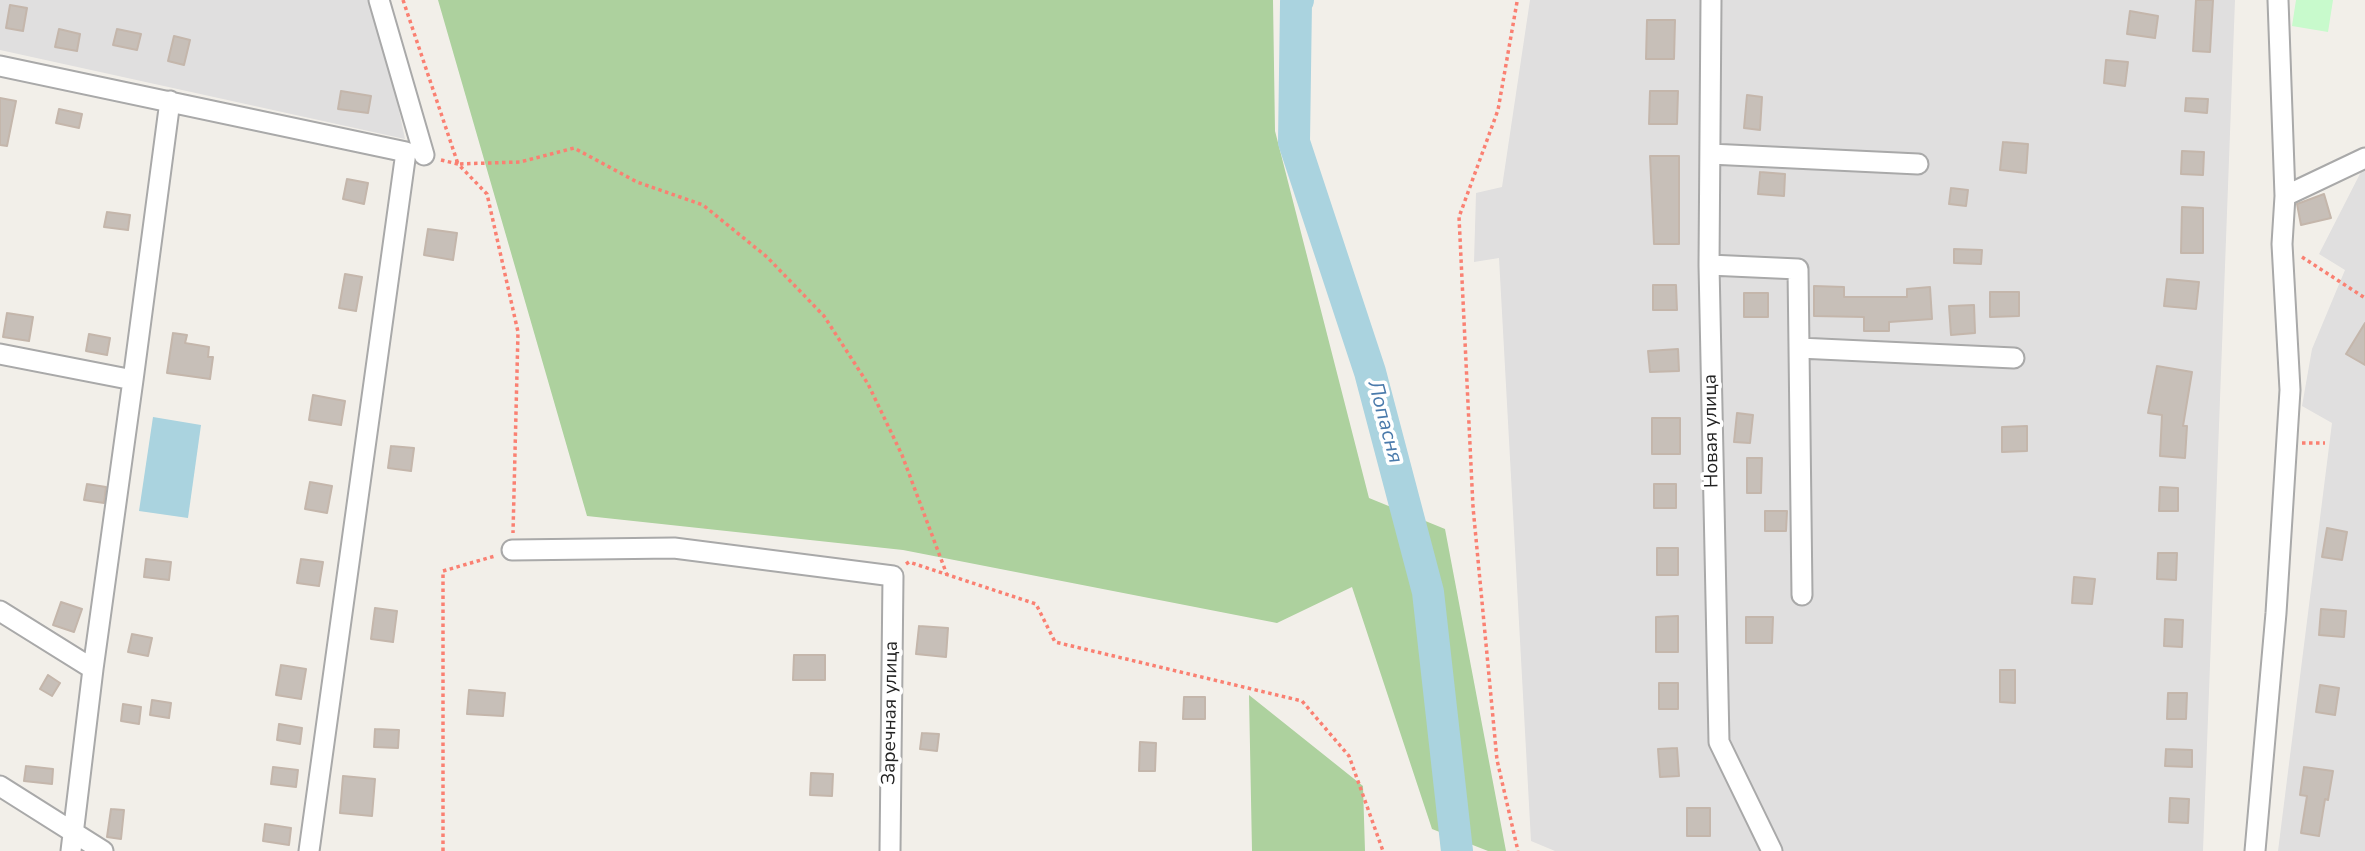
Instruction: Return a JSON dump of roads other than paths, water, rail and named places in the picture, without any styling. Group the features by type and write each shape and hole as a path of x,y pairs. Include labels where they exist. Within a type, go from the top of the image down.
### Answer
{"street":[{"path":"309,851 415,154 379,0"},
{"name":"Новая улица","path":"1712,0 1709,265 1719,742 1772,851"},
{"path":"2255,851 2276,613 2290,390 2283,244 2278,0"},
{"path":"0,66 415,154"},
{"path":"73,841 93,669 170,102"},
{"path":"1710,153 1918,164"},
{"path":"2284,196 2365,158"},
{"path":"1709,265 1798,269 1802,594"},
{"path":"1799,348 2014,358"},
{"path":"0,354 133,380"},
{"name":"Заречная улица","path":"512,550 674,548 893,576 890,851"},
{"path":"0,611 93,669"},
{"path":"0,786 73,841 103,851"}],"water":[{"path":"153,417 201,425 188,518 139,511"}],"waterway":[{"name":"Лопасня","path":"1298,0 1294,142 1370,372 1428,592 1457,851"}]}
